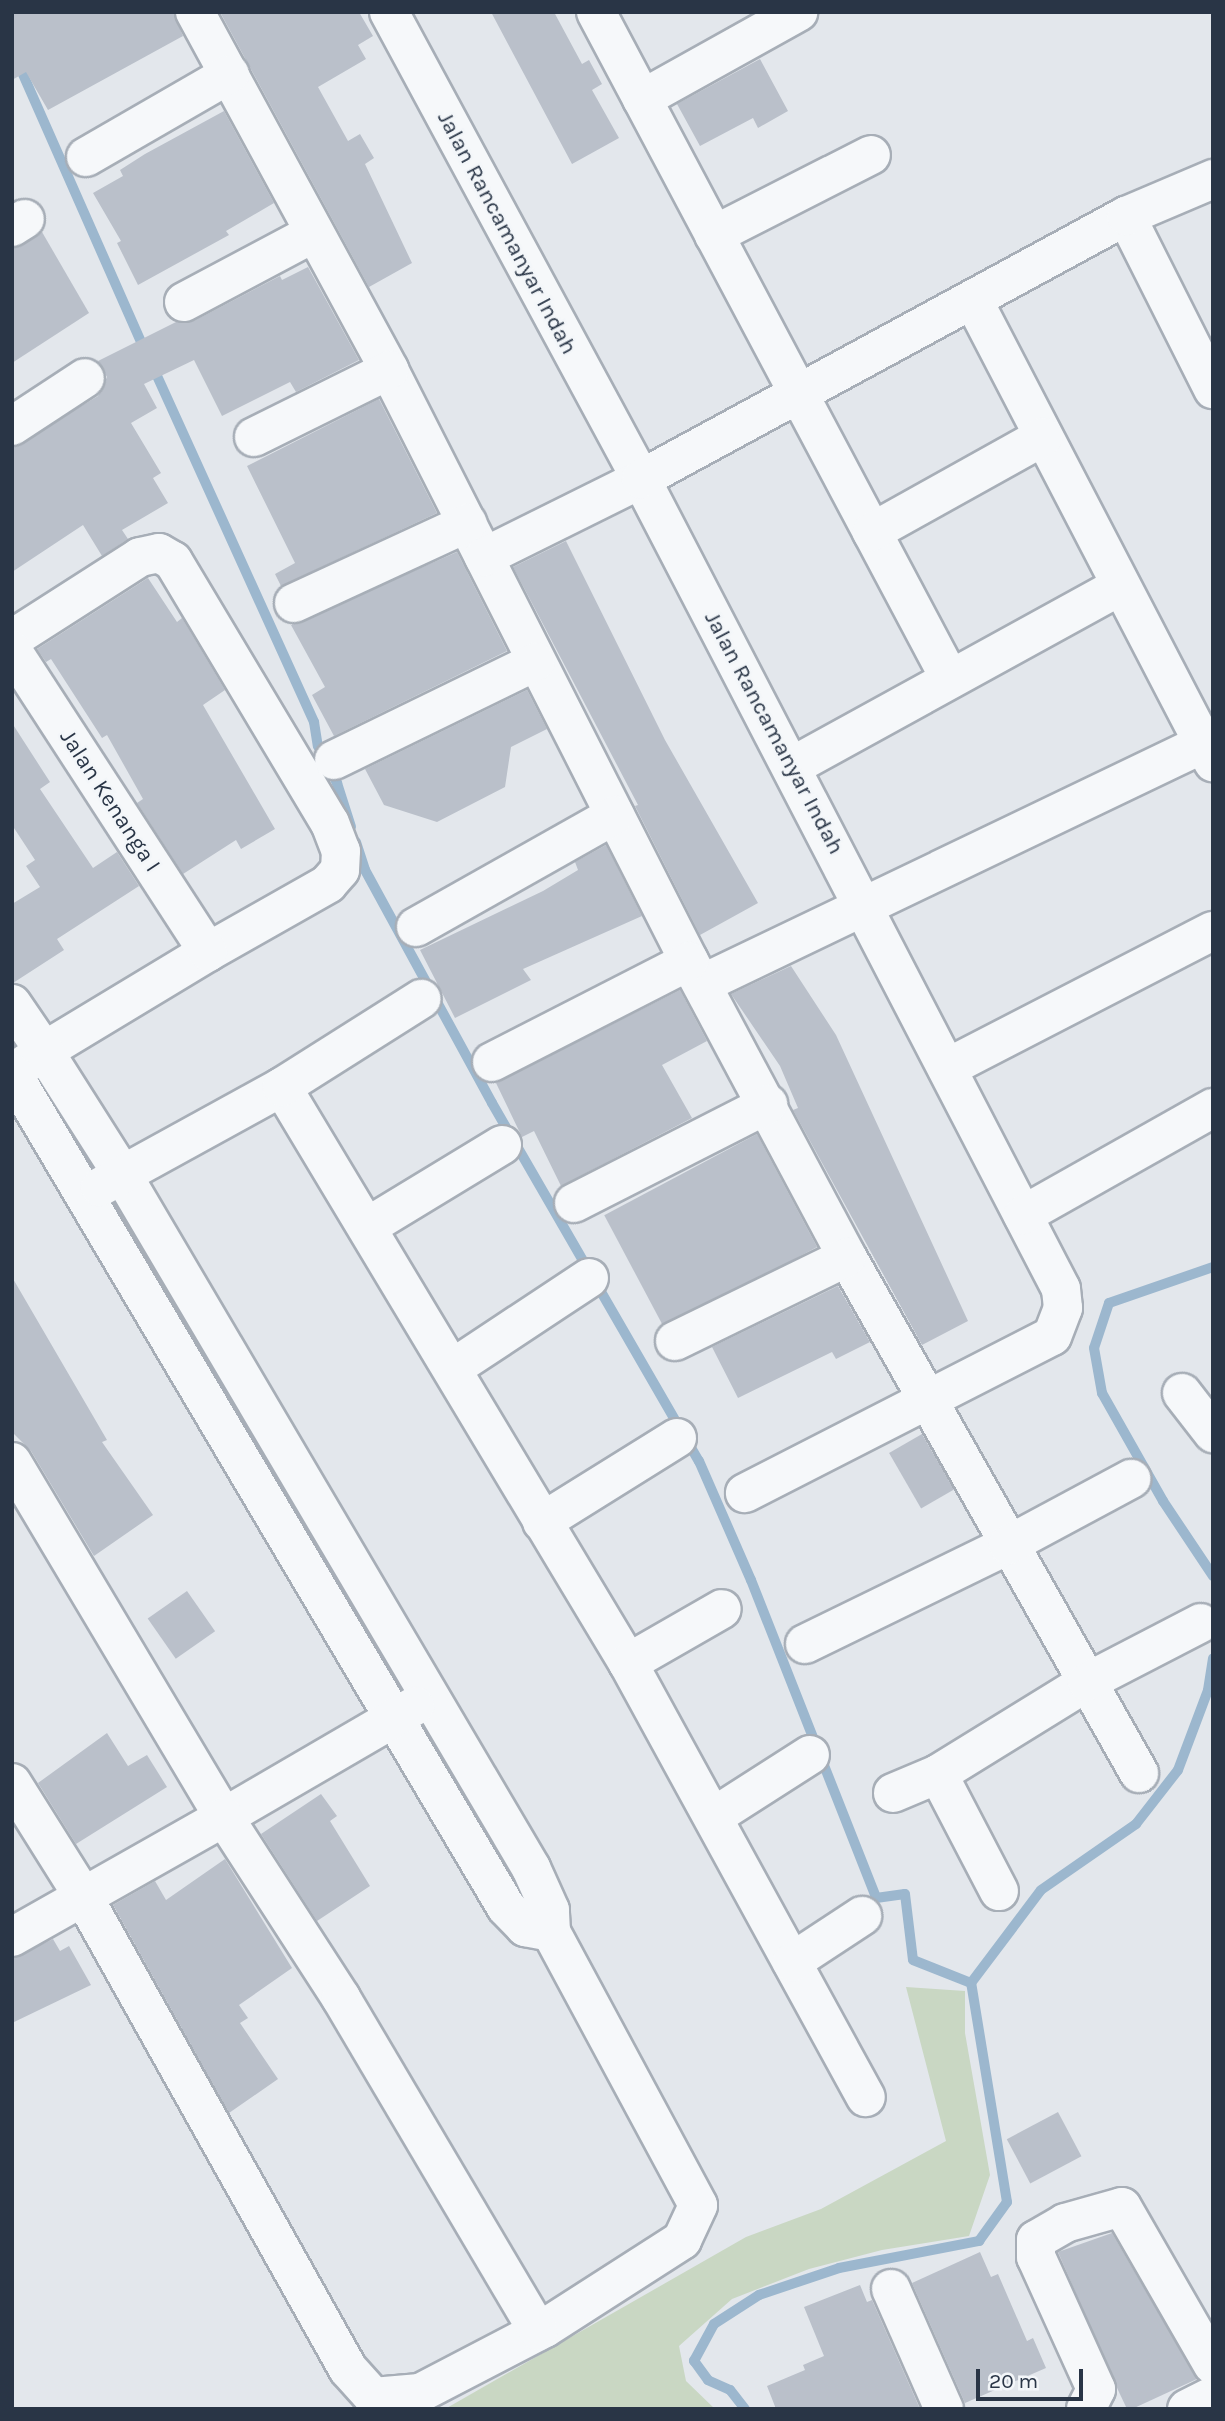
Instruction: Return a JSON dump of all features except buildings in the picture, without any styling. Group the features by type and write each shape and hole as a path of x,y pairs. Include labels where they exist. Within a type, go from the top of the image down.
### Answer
{"street":[{"path":"195,12 389,370 535,662 847,1256 925,1399 1139,1773"},
{"name":"Jalan Rancamanyar Indah","path":"389,12 641,480 1061,1289 1063,1308 1052,1336 745,1493"},
{"path":"596,12 950,679"},
{"path":"642,99 798,12"},
{"path":"86,158 230,74"},
{"path":"714,235 871,155"},
{"path":"484,556 641,480 1126,216 1213,180"},
{"path":"1126,216 1213,389"},
{"path":"184,302 314,233"},
{"path":"492,1062 696,973 779,944 865,909 1210,748 1119,587 973,300"},
{"path":"254,437 389,370"},
{"path":"12,426 85,379"},
{"path":"872,532 1043,437"},
{"path":"294,603 467,523"},
{"path":"12,639 141,557 159,553 173,561 331,823 341,851 340,870 328,884 208,952 12,1073 83,1197 506,1907 525,1927 551,1932"},
{"path":"791,767 1119,587"},
{"name":"Jalan Kenanga I","path":"12,650 208,952"},
{"path":"334,760 535,662"},
{"path":"416,926 615,815"},
{"path":"947,1068 1213,931"},
{"path":"83,1197 282,1087 421,999"},
{"path":"12,1004 122,1174 531,1868 550,1910 551,1932 698,2205 682,2240 538,2331 420,2393 373,2397 348,2369 84,1898 12,1783"},
{"path":"282,1087 628,1663 866,2097"},
{"path":"575,1203 768,1104"},
{"path":"1023,1215 1213,1108"},
{"path":"367,1227 502,1145"},
{"path":"675,1340 847,1256"},
{"path":"453,1368 589,1278"},
{"path":"1182,1393 1213,1433"},
{"path":"542,1522 677,1438"},
{"path":"12,1461 223,1817 341,1998 538,2331"},
{"path":"806,1644 1008,1545 1131,1479"},
{"path":"628,1663 722,1609"},
{"path":"893,1793 938,1774 1087,1682 1202,1623"},
{"path":"12,1937 431,1696"},
{"path":"713,1817 810,1755"},
{"path":"938,1774 999,1891"},
{"path":"792,1962 862,1916"},
{"path":"1095,2406 1096,2389 1036,2257 1037,2240 1065,2223 1122,2207 1213,2365"},
{"path":"891,2289 944,2409"},
{"path":"1187,2409 1213,2396"}],"green space":[{"path":"906,1987 965,1991 965,2033 990,2175 969,2236 882,2250 809,2269 732,2299 679,2346 686,2381 715,2409 445,2409 746,2237 821,2209 946,2141"}],"waterway":[{"path":"18,63 146,353"},
{"path":"153,367 314,722 318,746 337,783 351,827"},
{"path":"356,842 365,870 492,1103 699,1461 751,1580 876,1898 905,1894 913,1960 971,1983"},
{"path":"1213,1267 1109,1303 1094,1348 1102,1393 1163,1501 1213,1576"},
{"path":"745,2409 730,2390 708,2380 694,2361 714,2324 759,2295 839,2268 979,2241 1007,2202 971,1983 1041,1890 1136,1824 1178,1770 1208,1690 1213,1658"}]}
